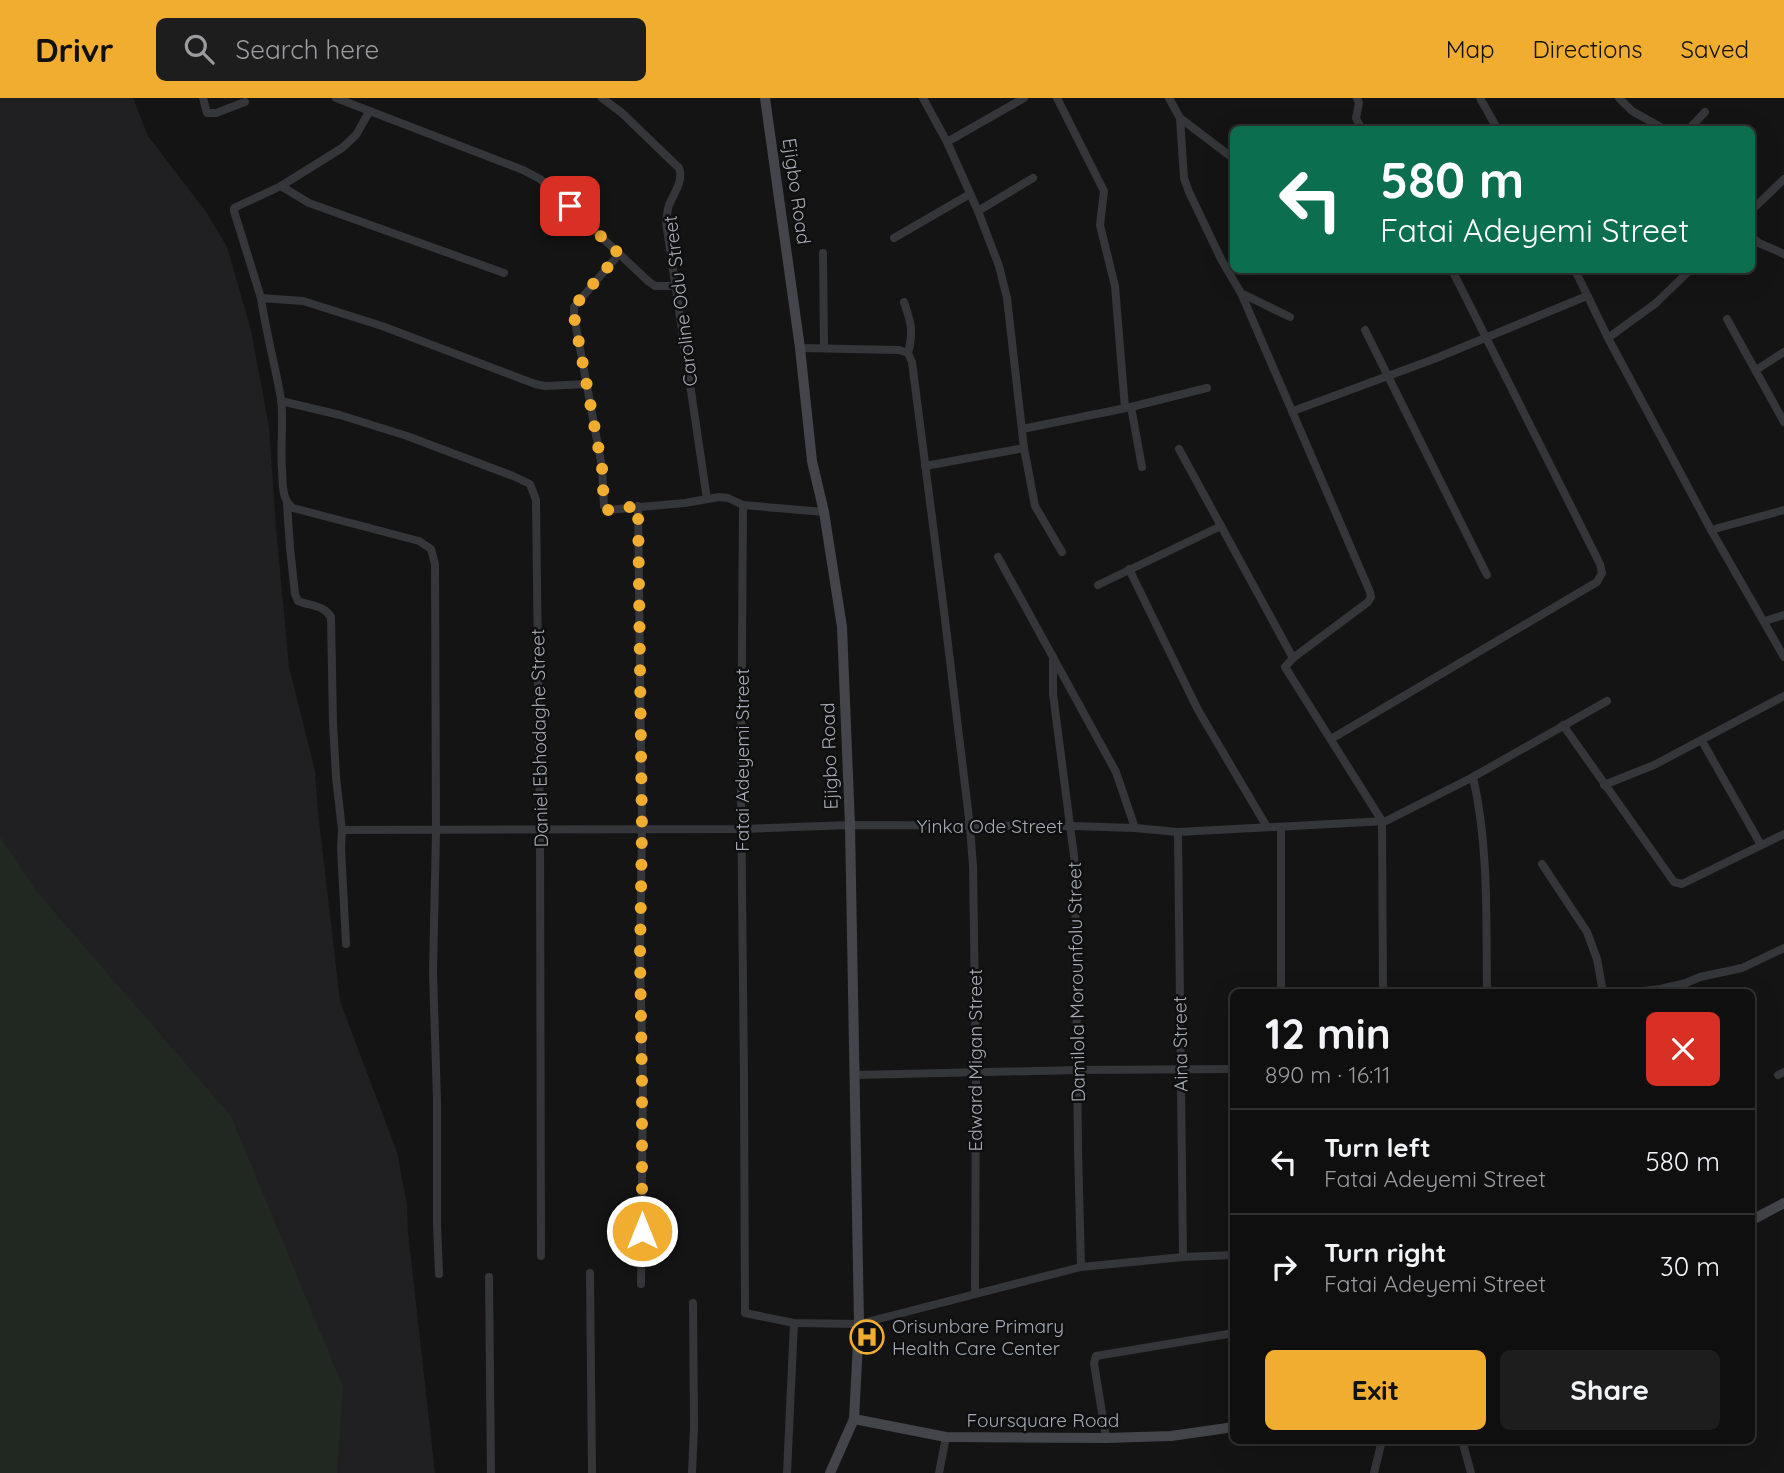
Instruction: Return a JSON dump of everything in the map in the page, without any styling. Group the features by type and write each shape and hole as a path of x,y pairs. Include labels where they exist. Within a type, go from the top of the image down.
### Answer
{"street":[{"path":"203,98 207,113 216,113 245,102"},
{"path":"336,98 540,179 655,286 676,286"},
{"name":"Caroline Odu Street","path":"602,98 679,168 681,174 667,209 666,222 707,499"},
{"name":"Ejigbo Road","path":"765,98 800,348 812,461 824,512 842,627 850,825 859,1324 854,1419"},
{"path":"923,98 947,142 999,266 1007,298 1024,448 1037,509 1062,552"},
{"path":"947,142 1024,98"},
{"path":"1057,98 1104,191 1100,225 1115,286 1128,407 1142,467"},
{"path":"1169,98 1180,118 1230,156"},
{"path":"1357,98 1359,103 1356,118 1360,126"},
{"path":"1480,98 1496,126"},
{"path":"1619,98 1632,111 1659,126"},
{"path":"346,944 342,830 334,736 331,617 320,607 298,601 295,594 280,450 281,401 261,298 234,208 282,186 351,141 369,112"},
{"path":"1692,126 1705,112"},
{"path":"1180,118 1186,186 1222,261 1241,293 1370,592 1368,602 1293,657 1285,667 1382,821 1383,989"},
{"path":"978,211 1033,178"},
{"path":"1755,207 1784,179"},
{"path":"282,186 309,203 504,273"},
{"path":"894,238 970,194"},
{"path":"1755,240 1784,254"},
{"path":"823,253 824,348"},
{"path":"619,254 574,307 602,467 604,506 608,510 719,497 743,505 824,512"},
{"path":"1331,738 1597,582 1602,573 1600,564 1453,273"},
{"path":"1576,273 1608,338 1711,530 1784,657"},
{"path":"1608,338 1656,303 1687,273"},
{"path":"1241,293 1290,317"},
{"path":"1293,411 1486,339 1587,296"},
{"path":"261,298 303,301 382,326 535,384 587,384"},
{"name":"Edward Migan Street","path":"904,302 911,321 912,336 908,353 912,362 970,827 976,1072 975,1293"},
{"path":"1727,319 1784,422"},
{"path":"1365,330 1487,576"},
{"path":"800,348 900,350 908,353"},
{"path":"1756,370 1784,352"},
{"path":"1022,429 1207,388"},
{"name":"Daniel Ebhodaghe Street","path":"281,401 340,415 393,432 513,476 530,484 536,500 541,1256"},
{"path":"925,466 1024,448"},
{"path":"1179,449 1293,657"},
{"path":"287,504 293,508 419,541 431,550 435,564 436,831 433,972 439,1274"},
{"name":"Fatai Adeyemi Street","path":"743,505 741,829 745,1313 793,1323 859,1324 1081,1267 1230,1255"},
{"path":"638,506 642,829 641,1284"},
{"path":"1711,530 1784,510"},
{"path":"1098,584 1221,526"},
{"path":"998,557 1116,772 1135,828"},
{"path":"1129,569 1198,710 1266,827"},
{"path":"1765,621 1784,615"},
{"name":"Damilola Morounfolu Street","path":"1053,657 1053,694 1075,864 1077,1149 1081,1267"},
{"path":"1604,785 1654,765 1784,696"},
{"name":"Yinka Ode Street","path":"342,830 741,829 850,825 1135,828 1178,832 1382,821 1390,820 1473,776 1607,701"},
{"path":"1563,725 1678,884 1784,834"},
{"path":"1702,741 1761,845"},
{"path":"1473,776 1482,827 1486,886 1487,989"},
{"path":"1281,827 1281,989"},
{"name":"Aina Street","path":"1178,832 1183,1257"},
{"path":"1542,864 1587,932 1597,959 1602,989"},
{"path":"1660,989 1742,968 1784,948"},
{"path":"855,1075 1230,1069"},
{"path":"1755,1218 1784,1203"},
{"path":"590,1273 592,1473"},
{"path":"489,1278 491,1473"},
{"path":"692,1473 693,1303"},
{"path":"787,1473 793,1323"},
{"path":"1106,1438 1094,1363 1096,1356 1230,1334"},
{"path":"830,1473 854,1419"},
{"name":"Foursquare Road","path":"854,1419 946,1437 1171,1436 1230,1428"},
{"path":"939,1473 946,1437"},
{"path":"1374,1473 1381,1444"},
{"path":"1463,1444 1471,1473"}],"shaded area":[{"path":"0,98 133,98 148,136 207,213 227,247 251,330 269,427 289,667 315,771 340,1001 397,1152 407,1204 435,1473 0,1473"},
{"path":"0,837 37,892 231,1116 343,1387 337,1473 0,1473"}],"place":[{"name":"Orisunbare Primary Health Care Center","path":"867,1337"}],"route":[{"path":"570,206 619,254 574,307 574,316 602,467 604,506 608,510 638,506 642,829 642,1231"}]}
